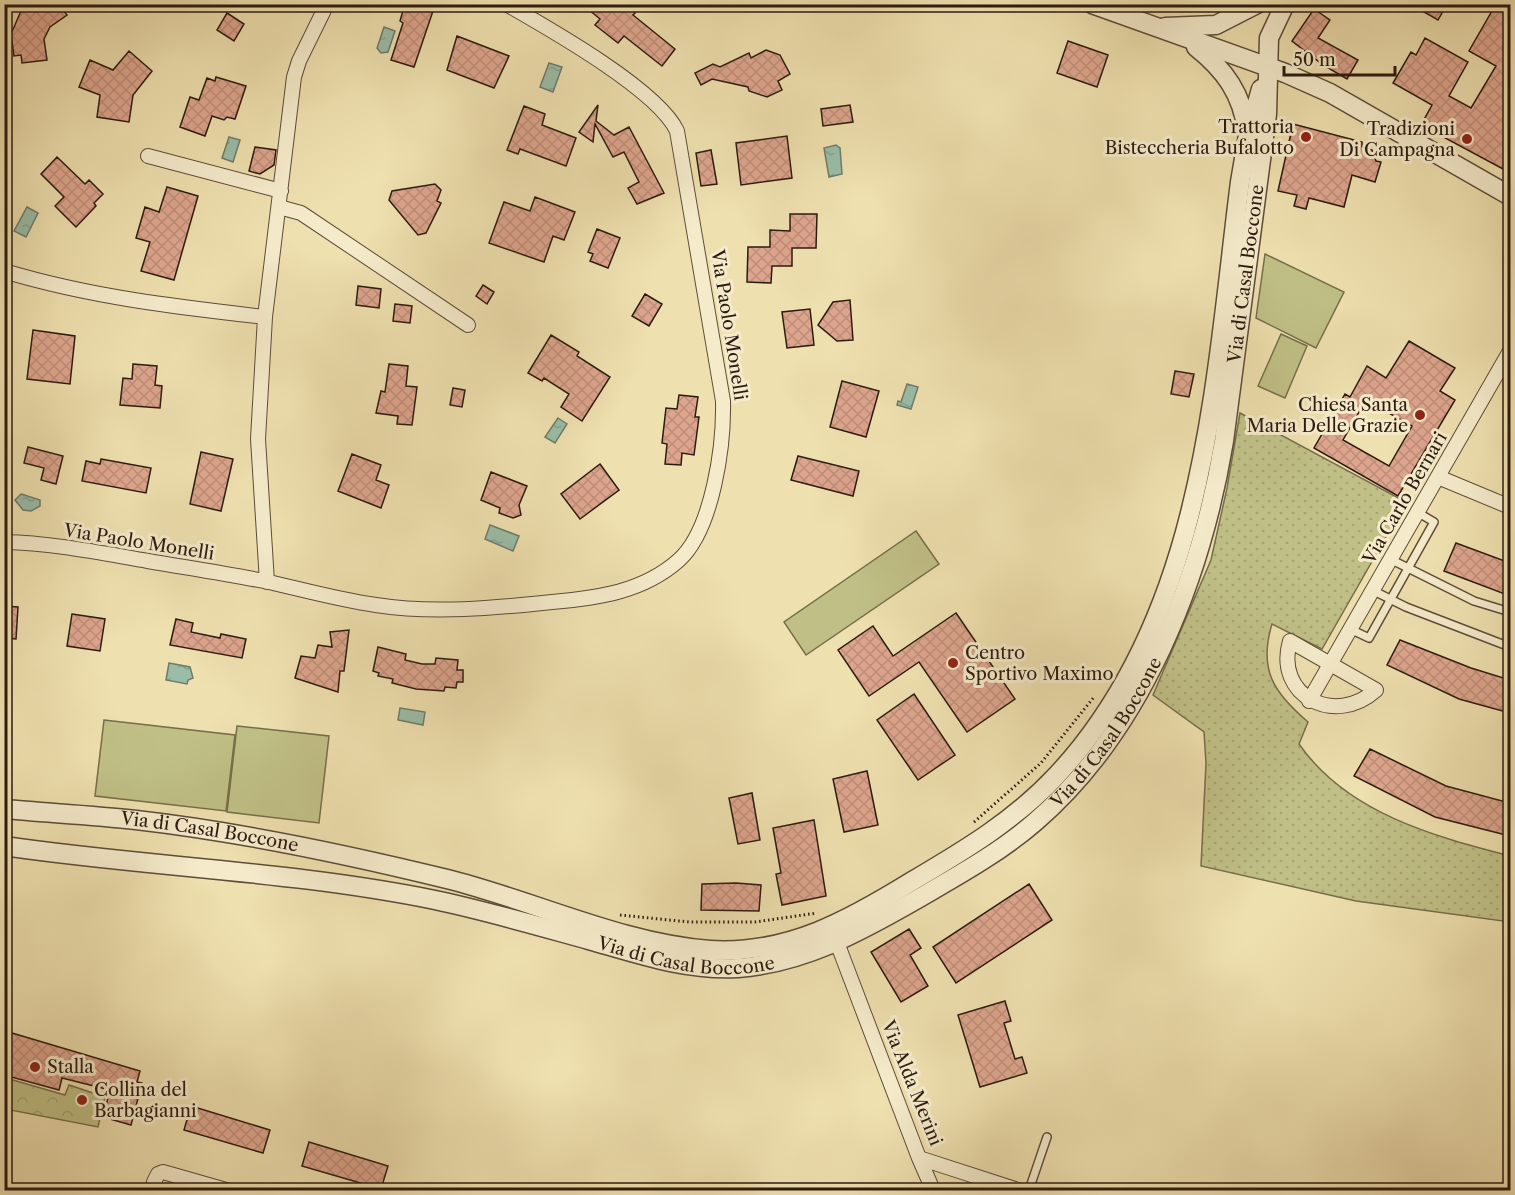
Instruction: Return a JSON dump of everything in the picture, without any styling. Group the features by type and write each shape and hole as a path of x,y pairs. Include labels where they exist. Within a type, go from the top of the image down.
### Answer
{"street":[{"path":"267,582 258,439 265,317 294,77 299,61 327,4"},
{"name":"Via Paolo Monelli","path":"4,542 96,552 267,582 389,607 501,607 592,598 632,588 666,569 686,552 703,522 722,438 723,401 677,130 661,107 637,89 568,40 506,4"},
{"path":"1092,4 1330,93 1510,196"},
{"path":"1153,28 1209,27 1235,18 1257,4"},
{"path":"1267,68 1271,31 1285,4"},
{"path":"1188,40 1214,61 1230,81 1241,102 1248,135"},
{"name":"Via di Casal Boccone","path":"4,846 246,872 433,900 526,922 657,960 694,967 734,968 771,964 804,956 831,928 962,851 1016,813 1054,778 1080,748 1126,677 1172,577 1194,501 1210,409 1248,135 1267,68"},
{"name":"Via di Casal Boccone","path":"4,809 136,820 276,841 454,881 646,939 692,949 756,949 790,943 951,879 1000,849 1034,823 1103,747 1135,696 1158,651 1196,558 1220,463 1267,114 1267,68"},
{"path":"148,156 281,190"},
{"path":"279,207 301,213 468,325"},
{"path":"4,272 59,287 128,300 265,317"},
{"name":"Via Carlo Bernari","path":"1309,701 1510,351"},
{"path":"1438,477 1510,507"},
{"path":"1290,641 1376,690 1353,704 1330,706 1309,701 1299,691 1288,667 1286,660 1290,641"},
{"name":"Via Alda Merini","path":"831,928 919,1158 1018,1191"},
{"path":"919,1158 933,1191"},
{"path":"157,1191 154,1182 158,1174 163,1172 226,1191"}],"lane":[{"path":"1350,629 1369,638 1434,522 1417,512"},
{"path":"1390,559 1474,601 1510,612"},
{"path":"1372,590 1510,648"},
{"path":"1029,1191 1047,1137"}],"path":[{"path":"971,825 1041,763 1100,691"},
{"path":"615,914 689,922 755,922 831,928"}],"green space":[{"path":"1265,254 1344,292 1316,348 1256,318"},
{"path":"1281,334 1307,346 1285,398 1258,386"},
{"path":"1240,413 1406,502 1322,649 1272,624 1268,640 1268,668 1286,701 1308,722 1299,744 1319,768 1341,788 1394,818 1422,830 1510,856 1510,922 1356,901 1201,866 1206,763 1204,732 1153,695 1211,560"},
{"path":"916,531 939,564 806,655 784,622"},
{"path":"104,720 235,735 226,811 95,796"},
{"path":"237,726 329,736 319,823 227,812"},
{"path":"6,1078 65,1095 69,1085 105,1097 98,1127 5,1109"}],"water":[{"path":"384,27 395,31 388,52 381,53 377,48"},
{"path":"549,63 562,67 553,92 540,87"},
{"path":"229,137 240,140 233,162 222,158"},
{"path":"836,145 840,148 842,174 829,177 824,148"},
{"path":"27,207 38,213 26,237 14,231"},
{"path":"907,384 918,387 911,409 897,405 898,401 901,402"},
{"path":"558,418 567,424 555,443 545,437"},
{"path":"21,494 40,500 40,506 31,511 23,510 15,500"},
{"path":"490,525 519,536 513,551 485,539"},
{"path":"169,663 190,667 193,678 188,680 187,684 166,680"},
{"path":"400,708 425,712 423,725 398,720"}],"building":[{"path":"24,4 59,4 67,15 50,27 44,39 47,60 22,63 21,55 14,56 11,34"},
{"path":"405,4 424,4 434,8 414,67 391,60 403,23 400,21"},
{"path":"582,4 625,4 635,13 633,15 675,49 662,66 624,36 618,43 595,25 600,19"},
{"path":"1410,4 1447,4 1438,20"},
{"path":"1496,4 1510,4 1510,157 1503,169 1421,125 1432,105 1393,83 1411,52 1416,55 1425,38 1468,62 1449,96 1471,108 1496,66 1469,51"},
{"path":"1314,9 1330,20 1318,38 1358,60 1347,79 1323,65 1292,41"},
{"path":"227,13 244,24 234,41 217,30"},
{"path":"457,36 509,56 494,88 447,70"},
{"path":"1068,41 1108,55 1097,87 1057,73"},
{"path":"766,50 780,55 790,74 778,81 782,90 767,97 749,91 748,87 712,79 701,85 695,73 713,64 720,67 749,53 751,58"},
{"path":"129,51 152,71 133,95 129,122 97,117 100,95 79,87 90,60 113,70"},
{"path":"216,77 246,86 235,119 227,117 224,120 212,116 205,136 180,127 190,97 199,100 207,78 215,81"},
{"path":"598,105 596,121 614,135 629,127 664,193 637,204 628,188 639,182 624,152 613,157 595,124 593,142 579,132"},
{"path":"850,105 853,122 823,126 821,109"},
{"path":"524,106 545,114 542,125 576,138 566,166 520,149 518,154 507,150"},
{"path":"1293,124 1362,142 1362,147 1372,150 1376,161 1381,162 1375,182 1352,175 1344,207 1309,198 1306,209 1294,206 1297,195 1278,191"},
{"path":"787,136 792,178 741,185 736,143"},
{"path":"255,147 276,150 274,165 260,174 249,171"},
{"path":"711,150 717,184 701,186 696,153"},
{"path":"57,157 85,184 89,180 103,194 94,203 96,206 76,227 55,206 64,197 41,174"},
{"path":"435,184 441,190 437,201 441,203 426,233 418,235 389,200 392,191"},
{"path":"167,187 198,196 174,280 141,271 150,242 136,238 145,207 159,212"},
{"path":"535,197 575,212 564,240 553,236 544,262 489,243 504,202 530,211"},
{"path":"790,214 817,214 816,248 792,248 792,266 772,266 771,283 747,282 748,247 770,247 770,230 790,231"},
{"path":"597,229 620,238 608,268 590,261 593,254 588,252"},
{"path":"483,285 494,292 487,304 476,296"},
{"path":"358,286 381,289 379,308 356,305"},
{"path":"645,294 662,304 649,326 632,316"},
{"path":"850,300 853,340 837,341 818,325 833,302"},
{"path":"395,304 412,306 410,323 393,321"},
{"path":"810,309 814,345 787,348 782,312"},
{"path":"33,330 75,336 70,384 27,379"},
{"path":"551,335 579,352 577,356 610,377 582,421 561,407 569,394 544,378 542,381 528,373"},
{"name":"Chiesa Santa Maria Delle Grazie","path":"1409,341 1455,368 1440,391 1455,400 1398,496 1314,448 1345,394 1350,397 1367,366 1386,378","holes":["1366,400 1412,426 1389,466 1343,440"]},
{"path":"133,364 157,366 155,385 162,386 160,408 120,405 123,378 132,379"},
{"path":"389,364 408,366 406,386 417,387 412,425 397,424 398,416 376,413 381,391 385,392"},
{"path":"1175,371 1194,374 1189,397 1171,394"},
{"path":"842,381 879,391 866,437 830,427"},
{"path":"453,388 465,390 462,407 450,405"},
{"path":"679,395 698,397 695,417 699,417 694,455 682,453 681,465 665,464 667,444 662,443 666,408 677,409"},
{"path":"28,447 63,456 56,484 41,480 44,468 24,463"},
{"path":"201,452 233,459 221,511 190,504"},
{"path":"352,454 381,465 376,480 389,485 381,508 338,491"},
{"path":"798,456 859,471 853,496 791,480"},
{"path":"101,459 151,468 146,493 82,481 86,461 100,464"},
{"path":"600,464 619,490 580,519 561,494"},
{"path":"491,472 527,486 519,505 521,515 513,518 499,513 500,508 481,500"},
{"path":"1456,543 1510,563 1510,596 1444,571"},
{"path":"4,606 18,607 16,639 4,638"},
{"path":"956,613 1015,699 967,732 919,662 869,696 838,650 873,626 893,656"},
{"path":"72,614 105,619 100,651 67,646"},
{"path":"176,619 193,623 191,632 220,638 221,634 246,639 242,658 170,645"},
{"path":"349,630 344,671 340,671 338,692 295,678 301,656 315,658 318,645 332,647 330,632"},
{"path":"1400,640 1471,668 1510,680 1510,713 1459,699 1387,665"},
{"path":"378,647 406,654 405,660 422,664 435,664 436,658 458,660 457,670 463,670 463,682 457,682 456,688 445,687 444,691 416,689 392,683 393,679 378,676 379,673 373,671"},
{"path":"914,694 955,755 918,780 877,720"},
{"path":"1370,749 1446,786 1510,803 1510,836 1435,817 1354,776"},
{"path":"867,771 878,825 844,832 833,779"},
{"path":"752,793 760,840 738,844 729,798"},
{"path":"814,820 826,896 782,905 776,874 781,873 773,828"},
{"path":"702,884 761,885 759,911 701,910"},
{"path":"1029,884 1052,920 956,983 933,947"},
{"path":"909,929 921,948 910,955 928,986 901,1002 871,952"},
{"path":"1005,1001 1011,1021 1004,1023 1015,1059 1022,1057 1027,1073 980,1087 958,1015"},
{"path":"12,1033 140,1071 137,1082 142,1083 131,1125 103,1117 110,1090 62,1078 59,1090 4,1075 4,1058"},
{"path":"191,1106 270,1130 263,1153 184,1130"},
{"path":"309,1142 388,1166 381,1189 302,1166"}],"place":[{"name":"Trattoria Bisteccheria Bufalotto","path":"1306,137"},
{"name":"Tradizioni Di Campagna","path":"1467,139"},
{"name":"Chiesa Santa Maria Delle Grazie","path":"1420,415"},
{"name":"Centro Sportivo Maximo","path":"953,663"},
{"name":"Stalla","path":"35,1067"},
{"name":"Collina del Barbagianni","path":"82,1100"}]}
